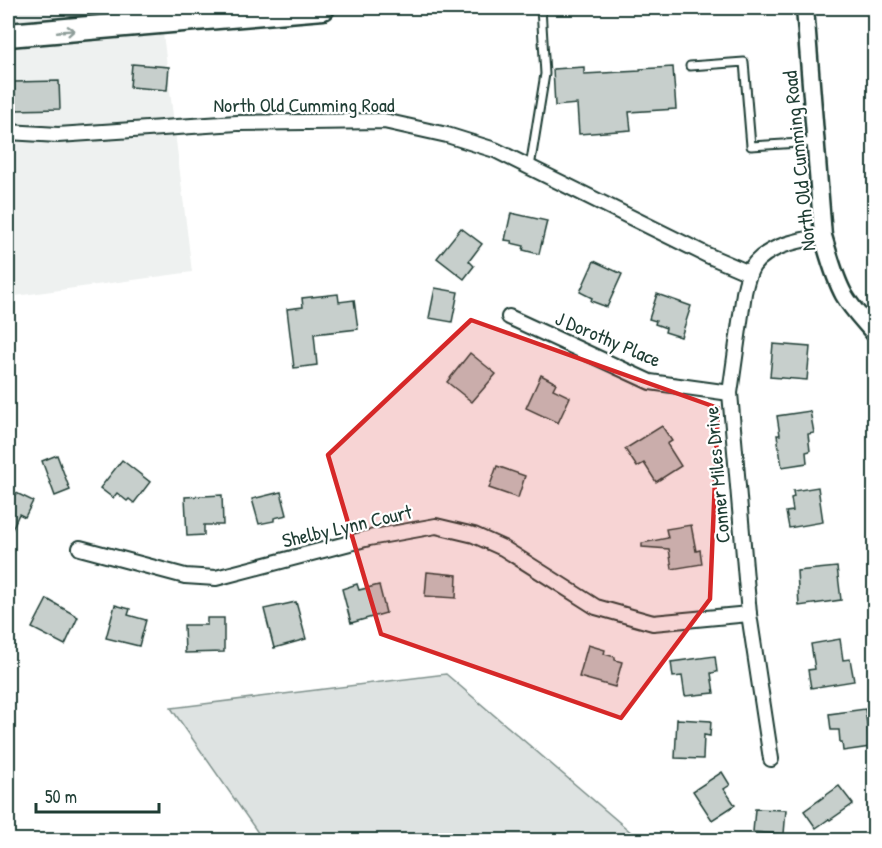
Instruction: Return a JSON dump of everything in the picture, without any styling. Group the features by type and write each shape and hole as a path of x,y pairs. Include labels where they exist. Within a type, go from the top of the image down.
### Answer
{"highway":[{"path":"8,35 323,8"}],"street":[{"name":"North Old Cumming Road","path":"806,8 823,236 844,295 874,333"},
{"name":"North Old Cumming Road","path":"8,132 58,135 237,123 384,121 447,135 495,150 707,255 749,273"},
{"path":"749,273 757,261 772,251 823,236"},
{"name":"Conner Miles Drive","path":"749,273 744,293 730,393 749,614 771,759"},
{"name":"J Dorothy Place","path":"509,317 650,382 730,393"},
{"name":"Shelby Lynn Court","path":"80,548 185,576 216,578 369,538 436,526 474,535 503,548 596,607 653,623 749,614"}],"lane":[{"path":"530,167 545,74 542,8"},
{"path":"690,66 744,62 751,146 816,142"}],"highlighted area":[{"path":"471,320 718,408 710,599 621,718 381,634 328,455"}],"shaded area":[{"path":"8,8 158,8 192,272 8,297"},
{"path":"446,674 640,840 263,840 171,708"}],"building":[{"path":"132,64 169,67 167,90 130,87"},
{"path":"584,67 584,74 673,67 676,109 629,112 631,130 579,134 577,104 555,106 553,69"},
{"path":"59,81 60,109 15,110 14,82"},
{"path":"511,213 547,221 539,254 523,250 524,246 505,240"},
{"path":"461,228 482,244 469,261 474,266 464,279 437,258"},
{"path":"594,261 622,274 607,307 591,301 592,298 580,292"},
{"path":"435,288 458,292 452,322 429,318"},
{"path":"338,294 339,302 354,300 358,329 314,334 317,365 294,368 287,309 303,307 302,298"},
{"path":"657,294 691,306 681,337 665,332 666,328 649,319"},
{"path":"773,344 810,347 807,380 770,377"},
{"path":"470,353 496,374 472,402 447,382"},
{"path":"541,375 556,383 553,389 570,397 558,423 526,408"},
{"path":"810,411 814,433 808,434 810,451 806,452 807,463 782,467 777,435 780,435 777,416"},
{"path":"662,426 672,441 667,444 681,466 656,482 644,463 637,467 625,449"},
{"path":"57,455 70,490 55,496 42,461"},
{"path":"122,460 150,482 134,503 129,499 127,501 117,493 113,498 100,488"},
{"path":"497,466 525,476 518,498 489,488"},
{"path":"818,487 823,522 789,528 786,512 793,511 791,498 794,497 793,491"},
{"path":"8,489 33,501 25,517 19,514 8,538"},
{"path":"281,492 287,515 259,524 252,499"},
{"path":"222,495 223,525 204,525 204,535 187,536 185,497"},
{"path":"691,525 696,551 700,550 702,564 672,569 669,549 642,547 642,543 668,538 666,529"},
{"path":"837,567 841,600 799,606 797,571"},
{"path":"427,572 457,575 456,598 425,596"},
{"path":"357,584 359,590 379,585 386,613 351,623 342,589"},
{"path":"47,599 78,617 65,645 32,628"},
{"path":"296,602 306,639 274,648 264,609"},
{"path":"115,605 130,609 128,615 146,620 139,646 106,638"},
{"path":"207,618 224,618 224,652 185,653 184,625 207,625"},
{"path":"840,639 843,660 850,659 854,681 811,688 808,670 815,669 811,644"},
{"path":"588,645 605,650 604,654 622,662 615,687 579,677"},
{"path":"715,656 717,672 711,673 714,693 685,696 682,676 673,677 671,662"},
{"path":"865,709 870,747 843,751 839,730 831,730 829,714"},
{"path":"677,719 711,721 710,736 704,735 703,759 675,758"},
{"path":"722,772 730,785 724,789 735,805 712,820 693,791"},
{"path":"839,786 853,804 816,828 804,811"},
{"path":"755,809 786,810 784,834 753,832"}]}
